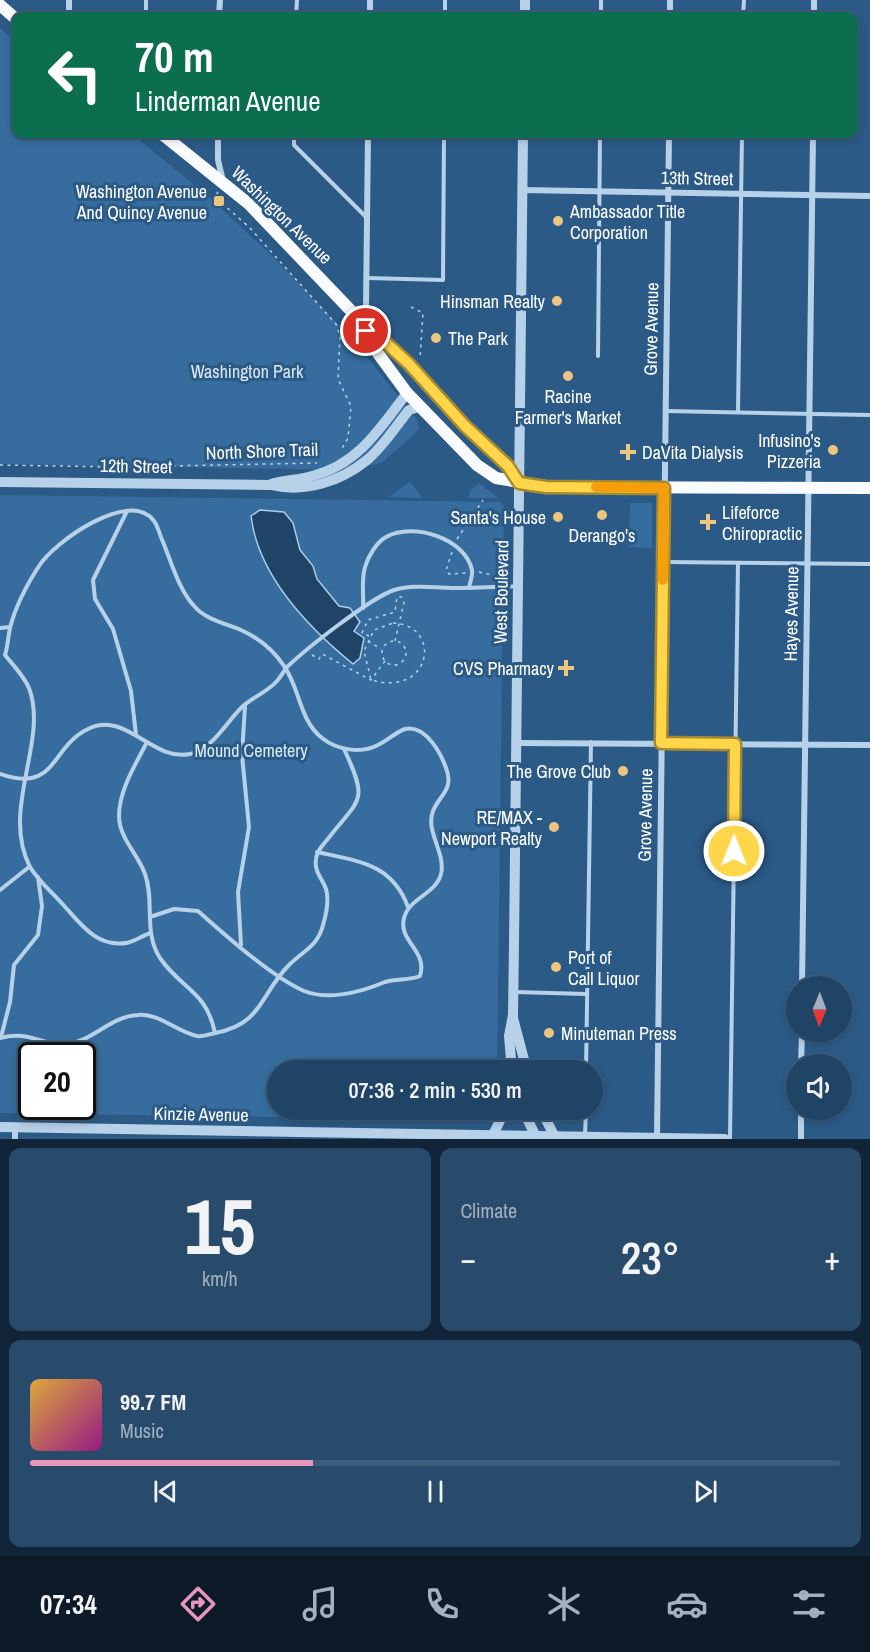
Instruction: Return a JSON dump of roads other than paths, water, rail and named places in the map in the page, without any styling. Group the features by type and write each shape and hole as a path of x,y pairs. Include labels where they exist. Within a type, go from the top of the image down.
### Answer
{"main road":[{"path":"0,5 12,16"},
{"name":"Washington Avenue","path":"167,138 249,204 356,316 368,333 374,348 418,406 477,465 496,478 546,487 870,488"},
{"name":"Washington Avenue","path":"368,333 383,340 409,364 465,426 508,466 519,483"},
{"path":"407,393 425,394 440,410 465,426"}],"street":[{"path":"218,138 218,160 223,182"},
{"path":"356,316 366,307 368,138"},
{"name":"West Boulevard","path":"510,1060 509,1036 513,1015 523,138"},
{"name":"Grove Avenue","path":"657,1137 669,138"},
{"name":"Hayes Avenue","path":"802,976 813,138"},
{"name":"13th Street","path":"523,190 870,196"},
{"name":"12th Street","path":"271,484 291,478 311,477 339,466 359,453 407,393"},
{"name":"12th Street","path":"0,482 271,484 291,490 313,486 336,478 367,460 409,410 418,406"},
{"path":"515,743 870,745"},
{"name":"West Boulevard","path":"513,1015 524,1060"},
{"path":"493,1135 502,1120"},
{"path":"528,1120 536,1137"},
{"path":"546,1120 554,1138"},
{"path":"801,1120 801,1139"},
{"name":"Kinzie Avenue","path":"0,1127 15,1133 279,1136 493,1135 554,1138 585,1136 724,1139"}],"lane":[{"path":"294,138 294,145 367,218"},
{"path":"367,278 443,280 444,138"},
{"path":"598,356 600,138"},
{"path":"738,412 742,138"},
{"path":"665,411 870,415"},
{"path":"127,511 93,580 96,599 113,629 131,692 136,735"},
{"path":"150,917 174,909 198,910 222,934 305,991 322,994 362,993 386,982 412,979 420,975 423,966 420,954 408,941 403,921 408,907 427,893 441,874 439,851 432,826 433,812 449,785 447,771 430,740 417,729 405,729 376,746 362,750 344,748 321,737 310,724 286,669 269,647 245,632 196,609 185,594 154,520 143,513 127,511 99,518 67,540 40,564 10,627 3,654 29,689 33,714 16,819 19,840 29,867 83,927 96,938 106,942 128,943 151,933"},
{"path":"363,609 363,578 366,565 376,547 385,537 399,532 430,533 454,545 465,556 472,571 469,588"},
{"path":"663,562 870,564"},
{"path":"730,1139 738,563"},
{"path":"0,774 22,780 38,776 55,764 67,746 89,728 103,725 118,726 136,735 146,744 174,754 189,754 201,750 245,704 276,682 286,669 319,640 395,590 518,586"},
{"path":"0,628 10,627"},
{"path":"241,946 238,892 249,827 242,755 245,704"},
{"path":"586,1060 591,742"},
{"path":"146,744 129,777 119,816 122,833 145,874 151,933 158,955 168,969 198,994 211,1014 215,1033"},
{"path":"38,877 42,906 38,935 14,965 10,1002 0,1037 22,1034 68,1044 89,1038 116,1020 138,1015 160,1019 199,1037 234,1029 256,1012 280,976 318,940 324,924 327,899 316,868 317,852 347,819 359,796 358,784 344,748"},
{"path":"317,852 362,861 379,870 397,885 408,907"},
{"path":"0,890 29,867"},
{"path":"513,992 586,994"},
{"path":"585,1136 586,1120"}],"place":[{"name":"Washington Avenue And Quincy Avenue","path":"219,201"},
{"name":"Ambassador Title Corporation","path":"558,221"},
{"name":"Hinsman Realty","path":"557,301"},
{"name":"The Park","path":"436,338"},
{"name":"Racine Farmer's Market","path":"568,376"},
{"name":"Infusino's Pizzeria","path":"833,450"},
{"name":"DaVita Dialysis","path":"628,452"},
{"name":"Derango's","path":"602,515"},
{"name":"Santa's House","path":"558,517"},
{"name":"Lifeforce Chiropractic","path":"708,522"},
{"name":"CVS Pharmacy","path":"566,668"},
{"name":"The Grove Club","path":"623,771"},
{"name":"RE/MAX - Newport Realty","path":"554,827"},
{"name":"Port of Call Liquor","path":"556,967"},
{"name":"Minuteman Press","path":"549,1033"}],"park label":[{"name":"Washington Park","path":"247,371"},
{"name":"Mound Cemetery","path":"251,750"}]}
